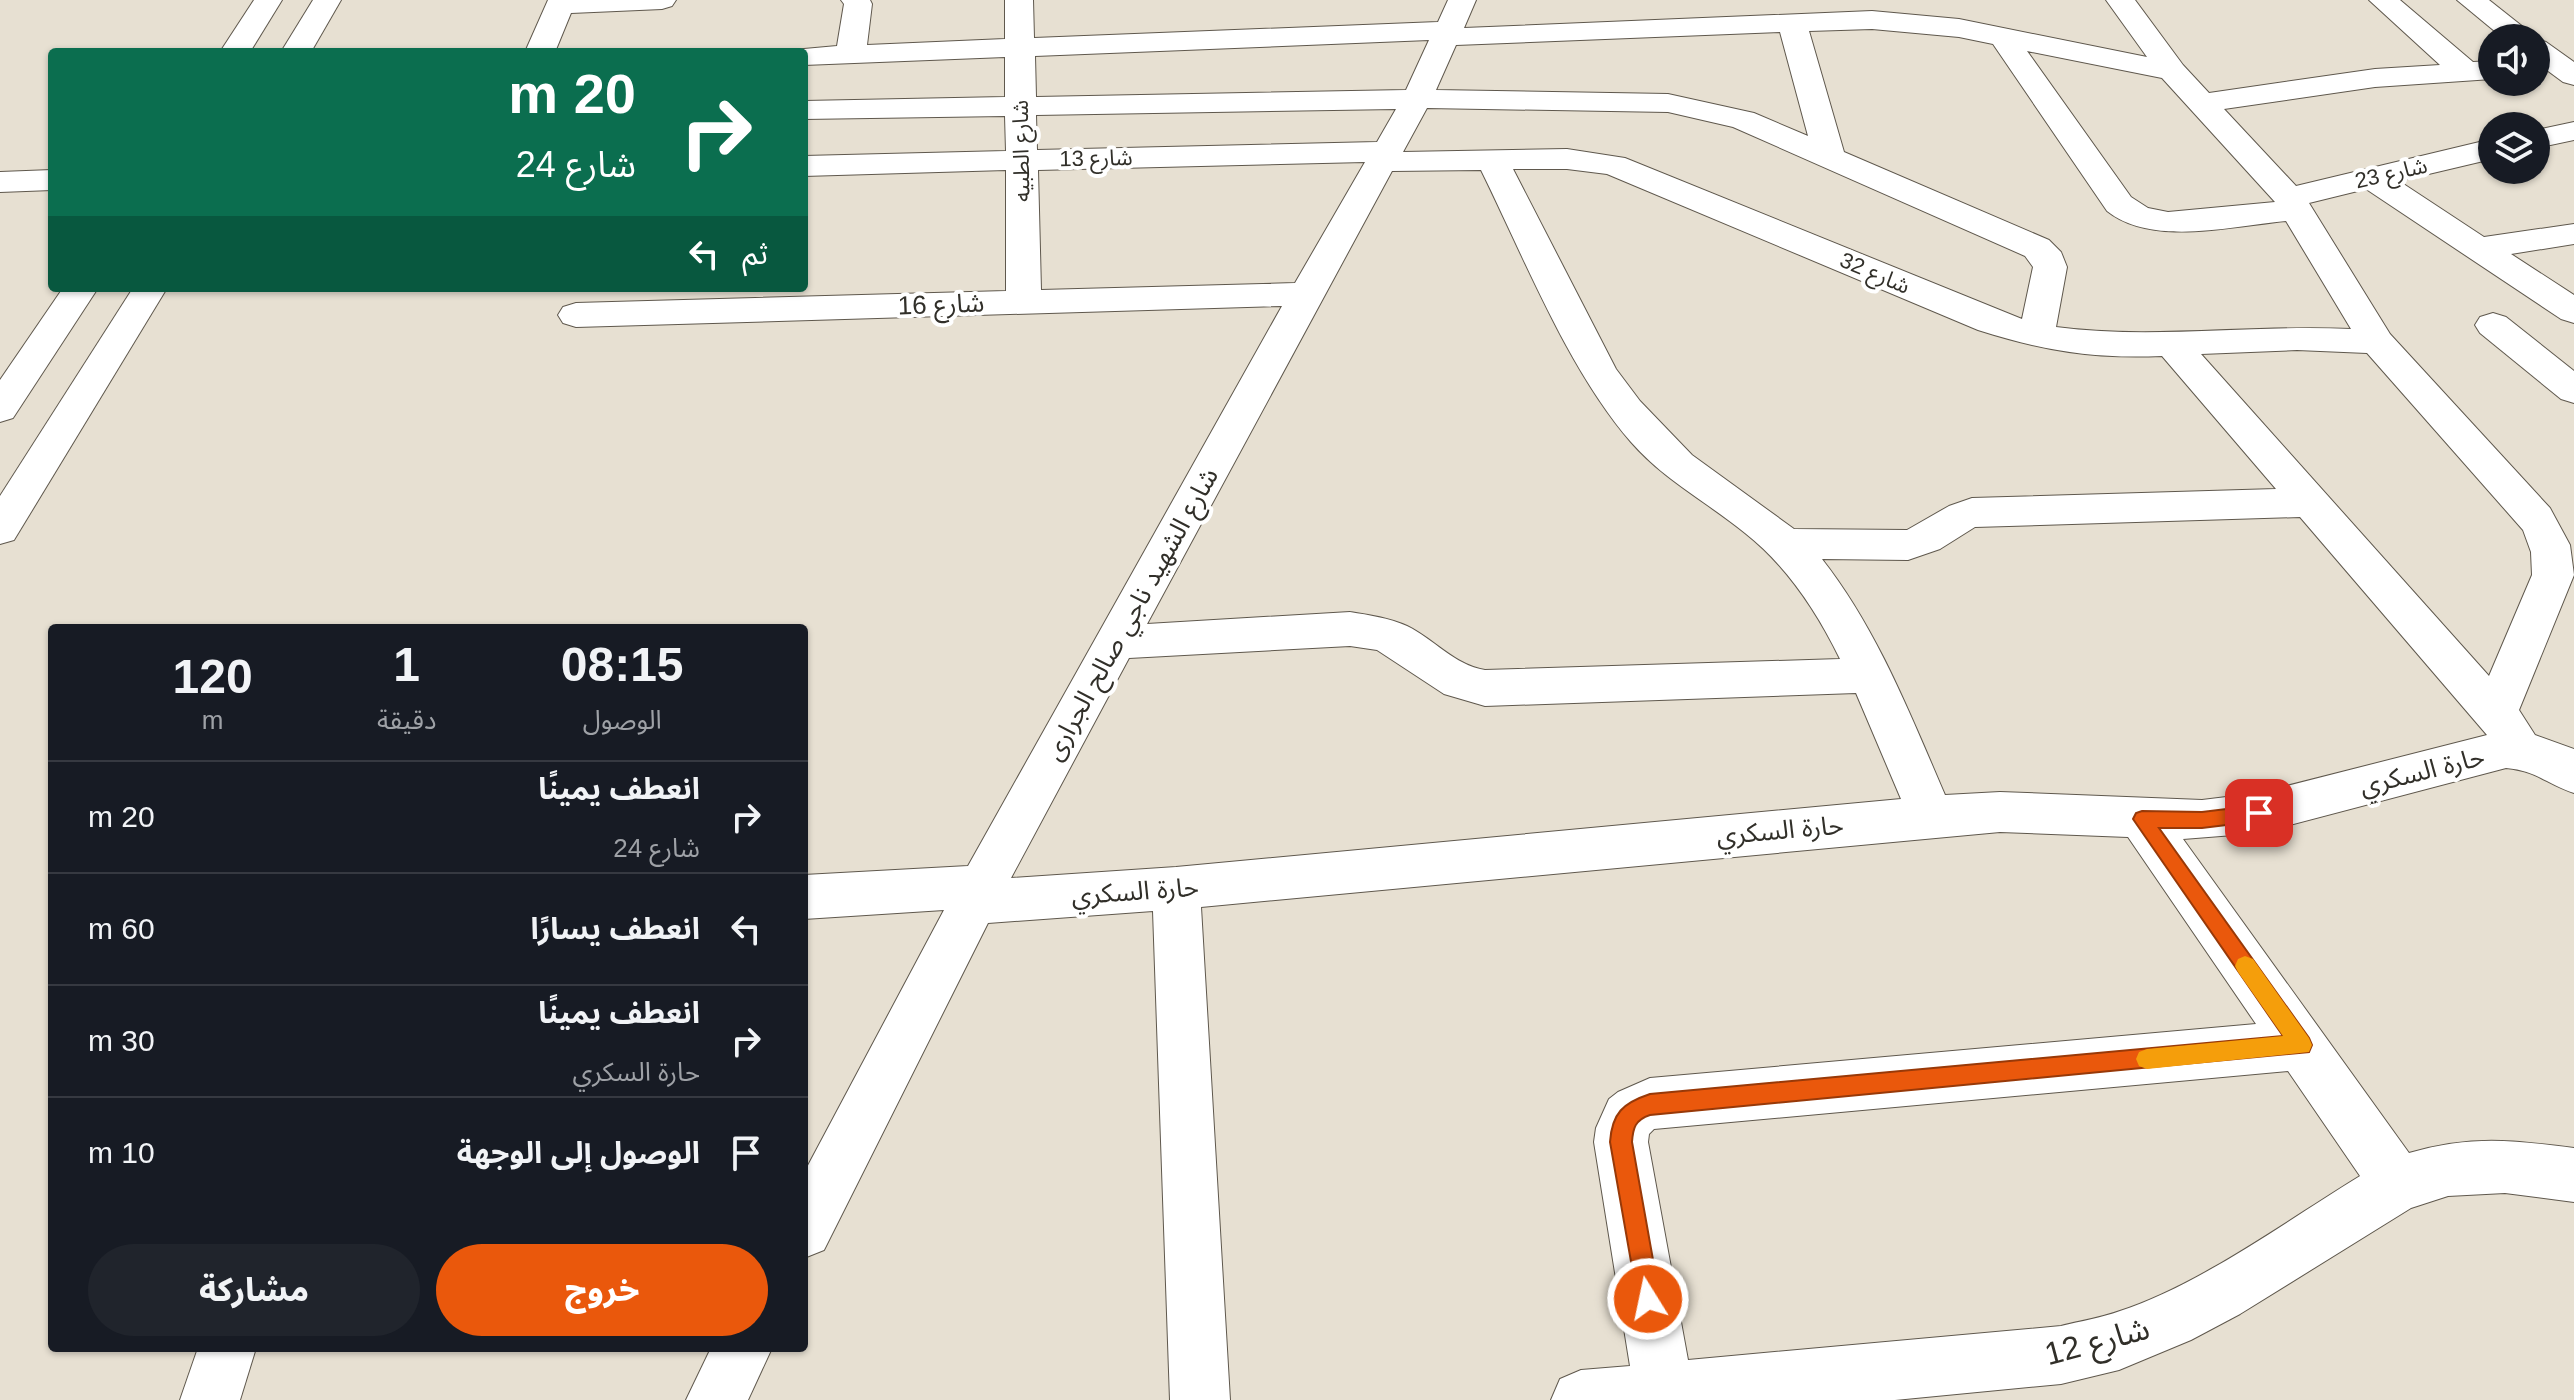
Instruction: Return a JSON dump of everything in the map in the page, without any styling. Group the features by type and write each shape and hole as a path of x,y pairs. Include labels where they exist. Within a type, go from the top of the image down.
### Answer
{"street":[{"path":"238,48 268,0"},
{"path":"298,48 327,0"},
{"path":"542,48 561,3 662,0"},
{"path":"851,54 858,4 855,0"},
{"name":"شارع الطبيه","path":"1019,0 1024,301"},
{"path":"2120,0 2172,71 2293,204 2377,342 2536,518 2561,537 2554,556 2553,575 2495,714"},
{"path":"2383,0 2478,70"},
{"path":"2471,0 2503,24"},
{"path":"808,56 1020,46 1288,23 1792,22 1824,10 2002,36 2172,71"},
{"name":"شارع الشهيد ناجي صالح الجرارى","path":"808,1222 978,894 1306,294 1417,99 1453,22"},
{"path":"1792,22 1829,157"},
{"name":"شارع 23","path":"2002,36 2119,204 2128,212 2154,221 2168,222 2293,204 2370,177 2478,152"},
{"path":"2203,103 2288,88 2478,70"},
{"path":"808,110 1417,99 1668,103 1743,120 2044,254 2050,267 2036,336"},
{"path":"2550,136 2574,131"},
{"name":"شارع 13","path":"808,166 1384,156"},
{"name":"شارع 32","path":"1384,156 1578,159 1614,165 1991,322 2036,336 2108,346 2297,338 2377,342"},
{"path":"1492,160 1600,373 1621,405 1646,437 1678,465 1749,514 1785,544 1820,587 1869,675 1931,816"},
{"path":"2370,177 2574,311"},
{"path":"0,182 48,180"},
{"path":"2479,248 2574,234"},
{"path":"3,401 78,292"},
{"path":"0,529 148,292"},
{"name":"شارع 16","path":"576,315 705,300 1024,301 1306,294"},
{"path":"2493,325 2574,390"},
{"path":"2172,344 2528,751"},
{"path":"1785,544 1908,545 1926,541 1958,516 1972,513 2310,502"},
{"path":"1116,642 1350,629 1370,631 1391,638 1466,687 1485,688 1869,675"},
{"name":"حارة السكري","path":"808,897 1176,888 2000,812 2202,820 2259,813 2506,749 2528,751 2551,759 2574,774"},
{"path":"2142,819 2398,1184"},
{"path":"1176,888 1200,1400"},
{"path":"1691,1394 1621,1142 1622,1124 1633,1110 1665,1103 2301,1045"},
{"name":"شارع 12","path":"1581,1400 1691,1394 2061,1355 2119,1341 2171,1320 2220,1294 2398,1184 2448,1169 2505,1166 2574,1175"},
{"path":"210,1400 226,1352"},
{"path":"716,1400 741,1352"}],"slow traffic":[{"path":"2147,1059 2301,1045 2245,966"}],"route":[{"path":"1648,1299 1621,1142 1622,1124 1633,1110 1650,1104 2301,1045 2142,819 2202,820 2259,813"}]}
